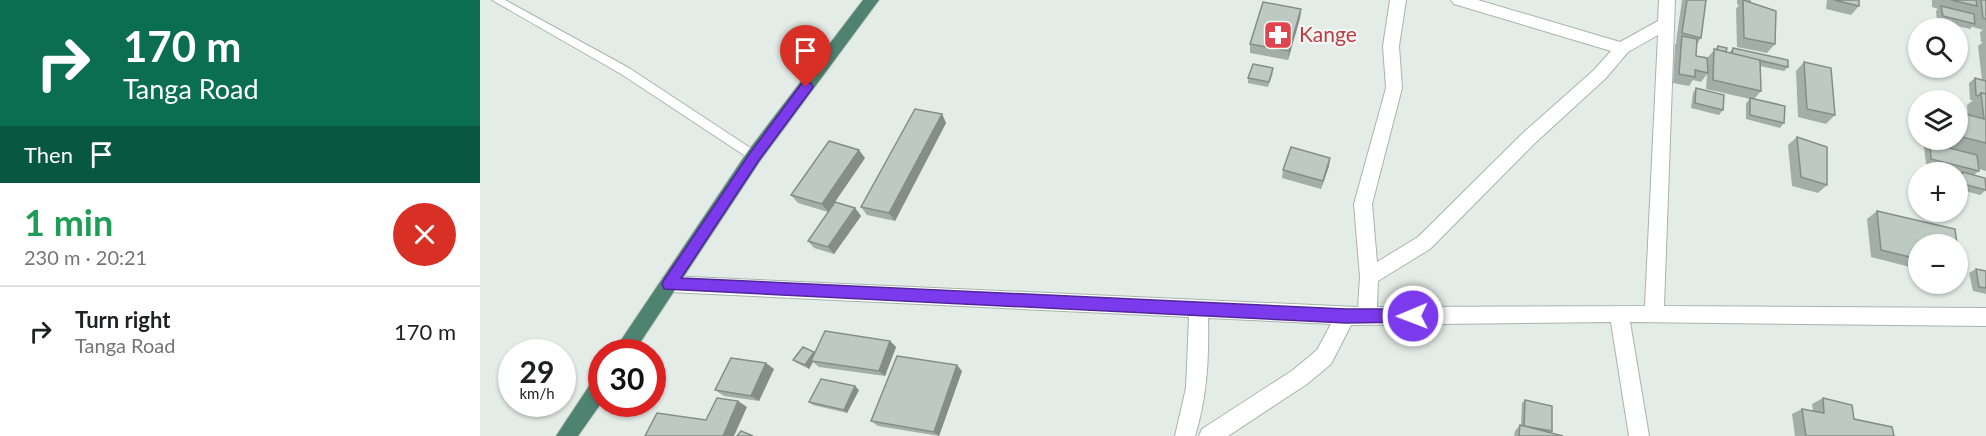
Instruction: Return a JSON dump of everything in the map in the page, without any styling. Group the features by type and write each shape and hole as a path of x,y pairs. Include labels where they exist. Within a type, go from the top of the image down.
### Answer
{"highway":[{"path":"632,339 754,156 871,0"},
{"path":"566,436 588,404"}],"street":[{"path":"1367,316 1370,276 1363,204 1394,88 1391,46 1398,0"},
{"path":"1459,0 1622,48"},
{"path":"1654,315 1667,0"},
{"path":"1370,276 1424,243 1529,138 1600,74 1622,48 1667,23"},
{"path":"669,284 1346,316 1619,313 1986,317"},
{"path":"1185,436 1195,408 1198,376 1198,309"},
{"path":"1619,313 1639,436"},
{"path":"1209,436 1300,377 1324,357 1346,316"}],"lane":[{"path":"497,0 625,71 754,156"}],"building":[{"path":"1687,0 1706,0 1701,38 1682,33"},
{"path":"1743,0 1776,11 1775,44 1744,38"},
{"path":"1834,0 1859,0 1859,6"},
{"path":"1951,0 1976,0 1977,6"},
{"path":"1981,0 1986,0 1986,19 1983,18"},
{"path":"1263,2 1301,9 1289,51 1250,44"},
{"path":"1941,6 1974,14 1975,24 1968,22 1968,18 1943,16"},
{"path":"1682,36 1697,39 1696,56 1707,58 1708,73 1695,70 1695,77 1679,74"},
{"path":"1718,46 1727,48 1726,52 1717,50"},
{"path":"1733,48 1788,60 1788,67 1732,54"},
{"path":"1714,49 1760,60 1761,91 1713,80"},
{"path":"1804,62 1831,68 1835,115 1807,109"},
{"path":"1253,64 1273,68 1269,82 1248,78"},
{"path":"1975,78 1986,81 1986,94 1976,95"},
{"path":"1696,88 1724,95 1723,110 1695,103"},
{"path":"1981,93 1986,94 1986,143 1968,138 1968,115 1984,119"},
{"path":"1750,98 1785,106 1784,123 1750,115"},
{"path":"915,109 942,114 889,213 861,207"},
{"path":"1797,137 1827,147 1827,185 1801,177"},
{"path":"829,141 859,150 822,204 791,195"},
{"path":"1291,147 1330,158 1323,181 1283,170"},
{"path":"1930,150 1957,150 1977,155 1979,171 1968,168 1968,162 1943,162 1931,159"},
{"path":"1968,174 1985,178 1986,190 1968,185"},
{"path":"835,202 855,208 828,247 808,241"},
{"path":"1877,211 1908,218 1908,222 1925,222 1955,229 1956,234 1908,234 1908,257 1881,250"},
{"path":"1976,269 1986,271 1986,288 1979,287"},
{"path":"825,331 890,341 879,371 811,361"},
{"path":"803,347 814,352 805,365 793,360"},
{"path":"897,356 957,365 934,432 871,421"},
{"path":"731,358 766,363 751,396 715,390"},
{"path":"821,379 855,386 844,410 809,402"},
{"path":"717,398 738,401 723,436 645,436 655,417 666,417 666,414 706,420"},
{"path":"1823,398 1852,405 1854,419 1892,427 1894,436 1806,436 1802,409 1824,413"},
{"path":"1525,400 1552,406 1552,431 1524,426"},
{"path":"1520,425 1563,436 1519,436"},
{"path":"741,431 753,436 737,436"}],"place":[{"name":"Kange","path":"1278,35"}],"route":[{"path":"806,87 754,156 669,284 1346,316 1413,316"}]}
